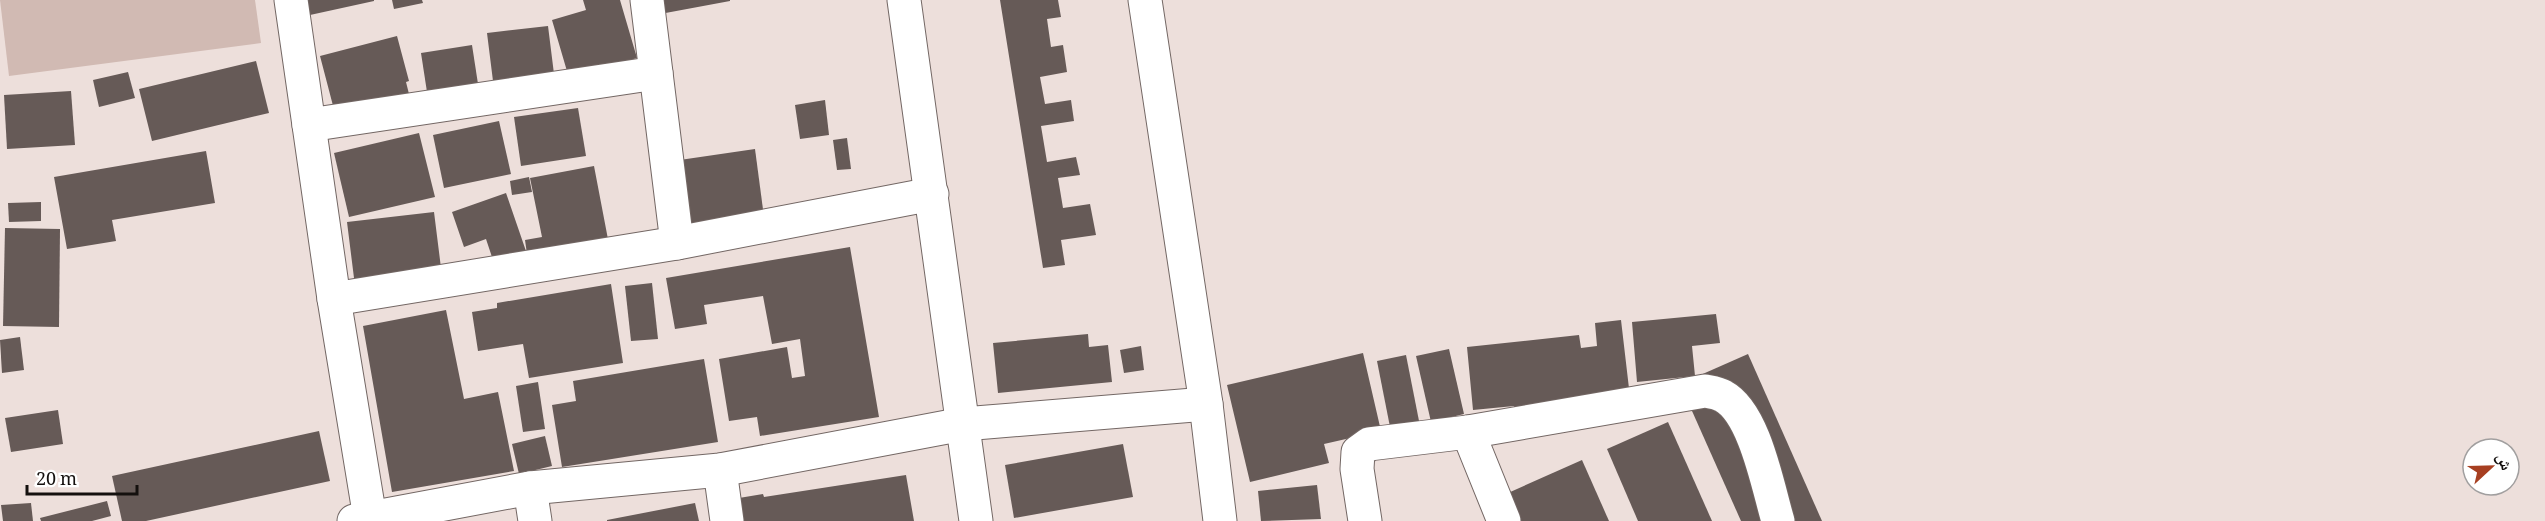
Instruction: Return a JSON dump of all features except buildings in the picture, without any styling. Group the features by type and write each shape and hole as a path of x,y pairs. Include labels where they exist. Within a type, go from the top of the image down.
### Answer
{"street":[{"path":"291,0 334,299 362,520 530,488 720,470 963,424 1206,404"},
{"path":"646,0 677,243"},
{"path":"904,0 976,521"},
{"path":"1145,0 1206,404 1220,521"},
{"path":"309,125 656,73"},
{"path":"334,299 677,243 932,194"},
{"path":"1365,521 1357,469 1358,452 1369,444 1468,432 1705,391 1723,396 1738,411 1749,427 1778,521"},
{"path":"1468,432 1504,521"},
{"path":"720,470 727,521"},
{"path":"530,488 535,521"}],"shaded area":[{"path":"0,0 255,0 261,43 9,76"}]}
